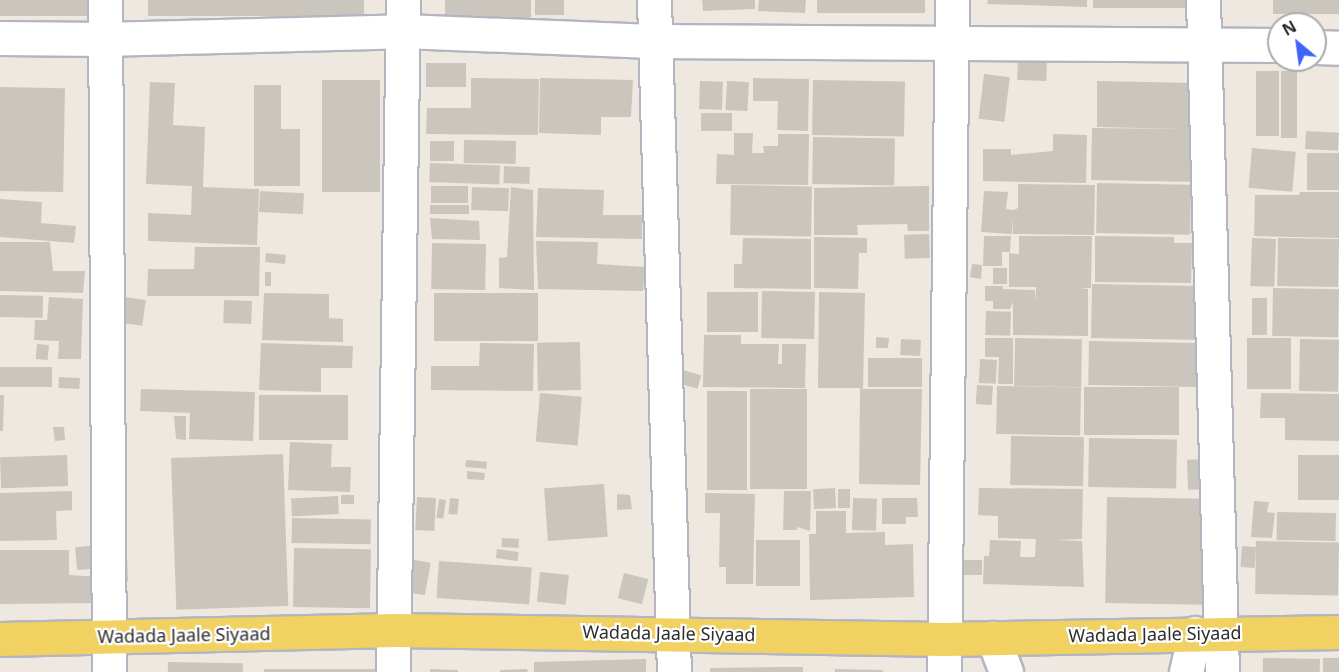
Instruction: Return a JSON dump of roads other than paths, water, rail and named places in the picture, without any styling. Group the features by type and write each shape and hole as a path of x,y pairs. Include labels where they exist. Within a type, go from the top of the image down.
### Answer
{"main road":[{"name":"Wadada Jaale Siyaad","path":"0,639 396,630 944,639 1339,632"}],"street":[{"path":"105,0 103,39 109,672"},
{"path":"654,0 652,41 674,672"},
{"path":"944,672 952,0"},
{"path":"1203,0 1208,633 1222,672"},
{"path":"393,672 396,630 403,16"},
{"path":"0,38 103,39 403,16 652,41 1202,42 1267,45"},
{"path":"1186,672 1208,633"},
{"path":"993,638 1006,672"}]}
